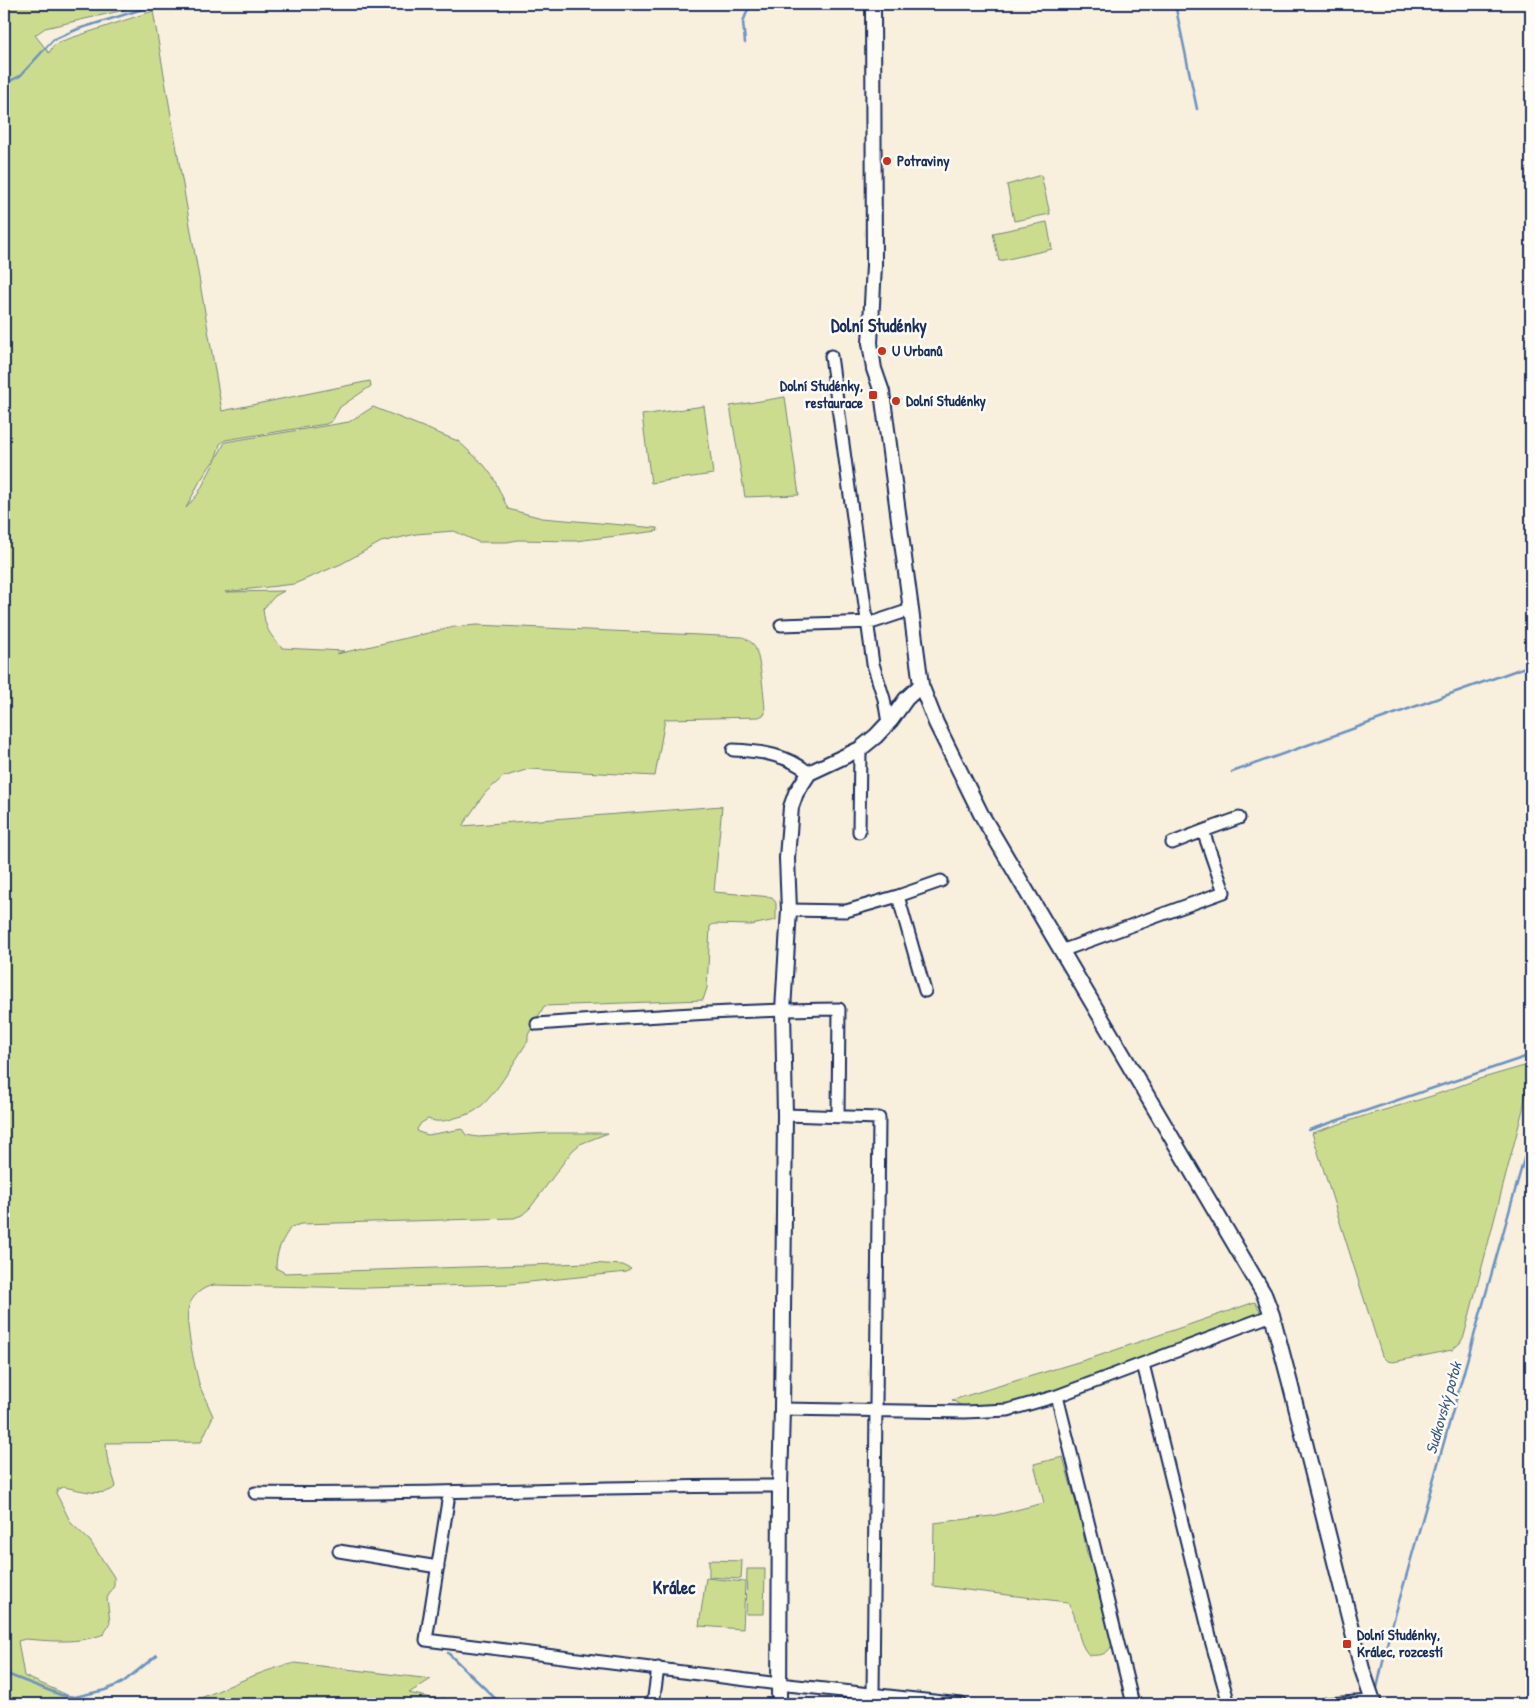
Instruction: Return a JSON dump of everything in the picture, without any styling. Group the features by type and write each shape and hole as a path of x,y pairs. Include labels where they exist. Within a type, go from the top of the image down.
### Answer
{"street":[{"path":"873,4 874,265 870,343 874,369 882,392 921,685 936,723 981,814 1264,1294 1272,1315 1362,1669 1373,1703 1326,1704"},
{"path":"831,356 873,664 884,699 887,718 891,720"},
{"path":"781,625 867,622 884,619 910,610"},
{"path":"779,1704 785,1115 783,1010 789,910 787,858 791,807 796,793 809,773 860,749 876,736 891,720 906,698 921,685"},
{"path":"859,832 860,749"},
{"path":"733,750 757,751 782,758 799,764 809,773"},
{"path":"1172,842 1239,818"},
{"path":"1061,952 1224,892 1203,831"},
{"path":"789,910 846,911 941,881"},
{"path":"898,896 925,991"},
{"path":"537,1024 659,1016 840,1009 838,1116"},
{"path":"785,1115 879,1118 873,1693"},
{"path":"782,1409 965,1412 1008,1410 1057,1396 1272,1315"},
{"path":"1143,1364 1228,1704"},
{"path":"1057,1396 1134,1704"},
{"path":"255,1493 322,1494 661,1486 780,1486"},
{"path":"448,1501 426,1640 779,1684 961,1704"},
{"path":"339,1551 438,1567"},
{"path":"653,1704 658,1668"}],"green space":[{"path":"4,4 141,4 120,11 45,28 35,35 49,53 53,46 59,42 153,11 222,411 370,381 371,386 340,407 332,421 326,424 225,440 220,444 216,457 200,481 186,508 198,494 225,442 349,422 373,407 458,441 484,465 493,477 508,509 542,518 657,528 658,531 575,541 518,540 507,542 478,542 454,531 416,534 381,542 341,564 294,584 225,592 284,591 275,596 263,609 266,626 271,635 282,648 344,651 337,654 454,627 477,625 743,637 753,644 758,656 765,714 759,717 665,719 655,776 529,769 503,777 485,793 462,826 722,806 714,892 772,897 776,903 776,920 751,925 714,924 710,926 707,988 703,1000 544,1006 528,1035 528,1041 496,1090 481,1107 471,1113 445,1121 428,1119 421,1123 417,1129 418,1132 428,1135 462,1129 466,1135 478,1137 550,1133 608,1133 580,1144 572,1151 530,1208 522,1215 514,1218 301,1224 291,1227 285,1236 278,1251 276,1262 276,1268 285,1273 589,1263 623,1265 631,1269 627,1272 510,1284 368,1288 214,1285 201,1290 194,1297 189,1305 187,1317 189,1337 200,1387 213,1416 201,1442 106,1443 107,1457 116,1486 111,1490 98,1493 63,1487 58,1489 56,1493 71,1523 90,1541 114,1577 114,1586 107,1598 110,1622 104,1634 94,1637 65,1641 25,1639 18,1641 24,1676 65,1694 81,1704 4,1704"},
{"path":"1041,175 1050,214 1014,221 1007,185"},
{"path":"1047,222 1052,249 999,261 993,233"},
{"path":"785,397 799,495 745,497 730,406"},
{"path":"704,406 713,474 651,483 642,415"},
{"path":"1531,1064 1523,1109 1464,1336 1460,1343 1452,1350 1393,1362 1387,1361 1382,1356 1312,1133"},
{"path":"1255,1302 1261,1313 1208,1335 1047,1394 1011,1405 964,1407 952,1400 1098,1356"},
{"path":"1063,1457 1112,1645 1108,1651 1100,1655 1089,1655 1081,1643 1074,1615 1067,1602 933,1586 934,1523 992,1516 1044,1503 1034,1464"},
{"path":"709,1560 742,1561 741,1579 709,1577"},
{"path":"747,1569 765,1569 764,1614 746,1614"},
{"path":"706,1578 745,1582 743,1629 699,1626"},
{"path":"295,1663 431,1679 409,1693 436,1699 444,1698 463,1704 185,1704 253,1676"}],"waterway":[{"path":"4,84 20,76 53,40 78,29 159,4"},
{"path":"745,43 743,22 750,4"},
{"path":"1175,4 1197,109"},
{"path":"1232,772 1531,665"},
{"path":"1309,1130 1531,1055"},
{"name":"Sudkovský potok","path":"1377,1688 1387,1644 1531,1134"},
{"path":"448,1653 501,1704"},
{"path":"4,1673 61,1695 75,1697 105,1690 122,1683 157,1655"}],"place":[{"name":"Potraviny","path":"887,161"},
{"name":"U Urbanů","path":"882,351"},
{"name":"Dolní Studénky, restaurace","path":"873,395"},
{"name":"Dolní Studénky","path":"896,401"},
{"name":"Dolní Studénky, Králec, rozcestí","path":"1347,1644"}],"district":[{"name":"Dolní Studénky","path":"879,326"},
{"name":"Králec","path":"674,1588"}]}
